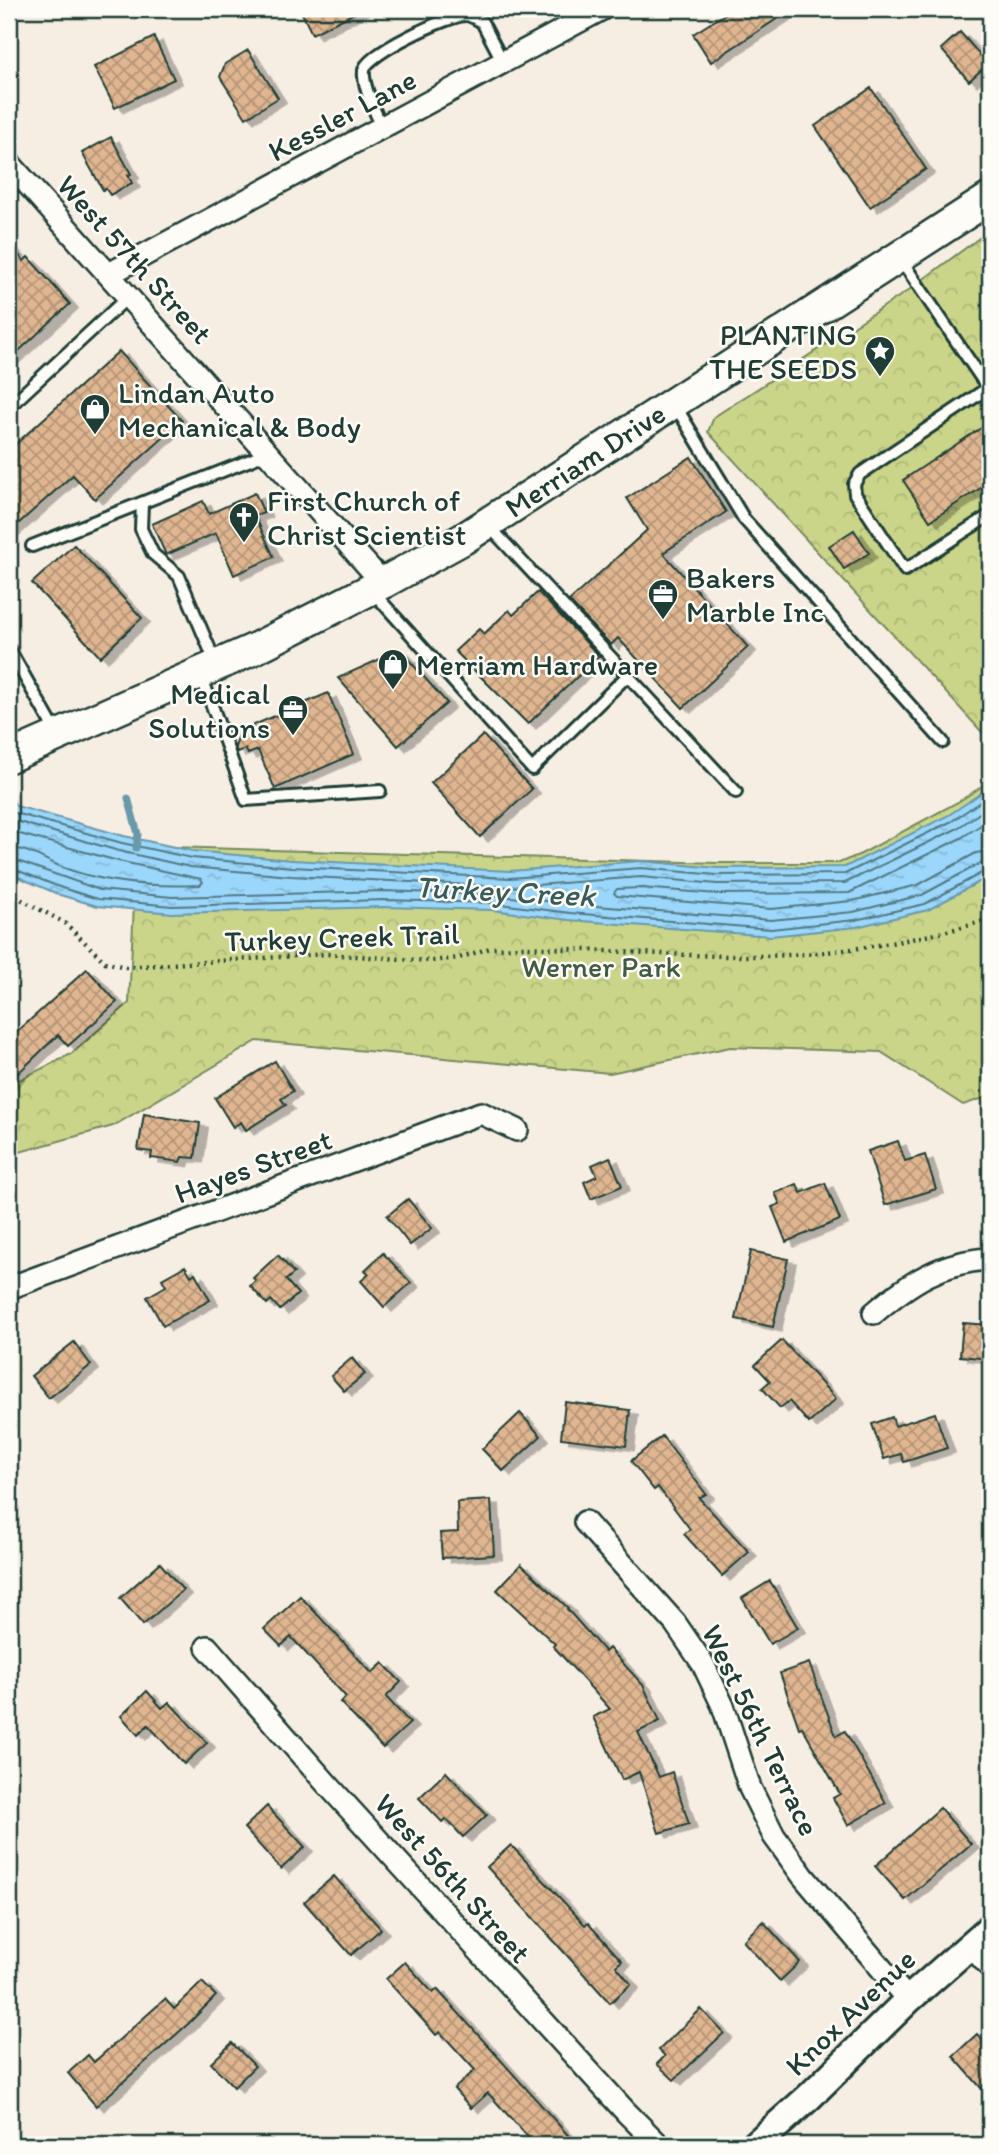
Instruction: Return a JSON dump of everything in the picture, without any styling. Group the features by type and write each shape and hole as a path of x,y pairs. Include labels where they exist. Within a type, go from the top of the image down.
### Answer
{"main road":[{"name":"Merriam Drive","path":"9,757 208,670 377,586 486,523 990,198"}],"street":[{"name":"Kessler Lane","path":"110,274 602,9"},
{"name":"West 57th Street","path":"13,174 110,274 268,453 377,586"},
{"name":"Hayes Street","path":"9,1289 481,1113 517,1130"},
{"path":"874,1313 906,1286 934,1271 965,1262 990,1259"},
{"name":"West 56th Terrace","path":"584,1522 675,1623 703,1664 723,1706 750,1788 774,1836 803,1875 908,2000"},
{"name":"West 56th Street","path":"207,1647 326,1783 659,2145"},
{"name":"Knox Avenue","path":"755,2145 809,2098 908,2000 990,1928"},
{"path":"971,1946 990,1967"}],"lane":[{"path":"382,128 363,70 368,61 378,54 439,22 467,15 482,22 503,62"},
{"path":"900,257 989,388 859,474 854,484 855,494 905,570 990,515"},
{"path":"9,407 129,296"},
{"path":"674,403 744,519 943,742"},
{"path":"32,546 268,453"},
{"path":"142,503 141,529 153,554 179,576 246,800 380,791"},
{"path":"486,523 736,792"},
{"path":"377,586 532,768 627,676"},
{"path":"9,649 58,736"}],"path":[{"name":"Turkey Creek Trail","path":"9,894 65,923 105,962 125,967 326,954 431,961 458,958 490,948 526,947 762,956 859,948 952,931 990,919"}],"green space":[{"path":"990,230 990,741 708,432 714,417 906,292"},
{"name":"Werner Park","path":"990,781 990,1096 963,1105 881,1052 730,1047 610,1073 257,1041 113,1126 9,1155 9,1085 71,1054 129,1003 137,846 718,863 839,863 958,802"}],"water":[{"name":"Turkey Creek","path":"990,787 990,876 928,910 856,927 771,936 569,920 492,910 384,907 172,913 97,906 60,895 9,873 9,793 16,806 124,836 193,851 292,860 510,871 641,861 718,868 845,867 949,815"}],"building":[{"path":"300,9 363,9 312,34"},
{"path":"733,9 792,9 711,62 693,34"},
{"path":"960,32 988,64 969,81 941,49"},
{"path":"154,37 174,79 115,108 94,67"},
{"path":"248,50 278,98 246,118 220,77 225,64"},
{"path":"871,88 926,169 870,207 815,126"},
{"path":"111,137 131,174 128,175 132,183 110,195 106,189 103,190 82,153"},
{"path":"9,244 24,261 28,257 70,304 9,360"},
{"name":"Lindan Auto Mechanical & Body","path":"119,351 182,421 95,499 73,475 9,532 9,450"},
{"path":"990,422 990,482 930,521 903,480"},
{"name":"Bakers Marble Inc","path":"691,457 726,512 663,553 748,647 683,708 618,638 611,645 569,601 647,530 627,498"},
{"name":"First Church of Christ Scientist","path":"255,493 264,513 255,516 274,557 234,575 216,533 166,555 152,524 203,501 209,514"},
{"path":"854,530 869,553 844,569 829,546"},
{"path":"74,545 142,618 100,657 32,583"},
{"path":"538,592 599,656 528,724 455,651 479,629 484,634 509,610 513,615"},
{"name":"Merriam Hardware","path":"400,650 447,703 398,746 338,678"},
{"name":"Medical Solutions","path":"328,693 354,754 275,789 258,750 248,754 245,749 237,752 235,747 240,731"},
{"path":"483,735 532,789 480,837 431,783"},
{"path":"87,969 117,1002 68,1046 58,1035 9,1082 9,1039"},
{"path":"275,1061 293,1091 281,1099 286,1105 246,1130 241,1122 233,1127 215,1098"},
{"path":"144,1114 200,1123 195,1158 182,1157 180,1162 151,1158 152,1152 138,1150"},
{"path":"898,1141 905,1161 925,1155 936,1189 885,1205 868,1151"},
{"path":"610,1157 622,1186 591,1199 584,1182 597,1176 592,1165"},
{"path":"825,1183 840,1220 786,1242 772,1207 780,1204 775,1193 797,1184 801,1193"},
{"path":"408,1199 432,1228 410,1245 387,1216"},
{"path":"751,1251 788,1259 773,1327 736,1319"},
{"path":"383,1253 411,1283 384,1307 361,1281 369,1274 365,1270"},
{"path":"278,1255 294,1273 286,1280 298,1294 280,1310 271,1300 267,1304 250,1286 256,1281 253,1278"},
{"path":"185,1266 191,1276 195,1273 210,1300 163,1326 147,1297 166,1286 162,1279"},
{"path":"963,1323 990,1325 990,1359 960,1356"},
{"path":"782,1340 836,1399 809,1423 789,1401 780,1408 762,1388 770,1381 755,1365"},
{"path":"74,1342 91,1365 49,1398 31,1376"},
{"path":"352,1358 365,1374 344,1391 331,1376"},
{"path":"565,1402 630,1410 626,1446 561,1438"},
{"path":"520,1413 541,1436 503,1471 482,1449"},
{"path":"935,1413 947,1448 904,1462 901,1454 884,1459 872,1424 892,1417 895,1426"},
{"path":"662,1436 706,1494 699,1498 749,1552 722,1576 684,1534 690,1529 658,1487 654,1490 631,1461"},
{"path":"491,1500 494,1555 442,1558 440,1533 458,1532 457,1502"},
{"path":"160,1563 183,1590 143,1625 120,1598"},
{"path":"521,1564 568,1608 605,1652 609,1648 643,1685 660,1721 638,1732 659,1777 672,1772 689,1824 659,1833 639,1772 622,1780 593,1717 610,1709 553,1646 555,1644 497,1590"},
{"path":"770,1581 798,1628 770,1644 742,1598"},
{"path":"300,1596 372,1673 383,1663 401,1682 386,1697 410,1723 383,1748 340,1702 346,1697 291,1637 281,1646 264,1629"},
{"path":"809,1663 836,1736 845,1731 886,1803 848,1825 833,1798 840,1794 802,1727 799,1728 780,1673"},
{"path":"147,1691 162,1708 169,1702 207,1743 184,1764 148,1725 138,1735 121,1716"},
{"path":"446,1772 487,1815 463,1837 446,1819 442,1822 419,1798"},
{"path":"267,1806 305,1847 281,1869 244,1828"},
{"path":"940,1808 971,1844 905,1900 875,1866"},
{"path":"511,1845 622,1961 616,1966 631,1984 610,2003 487,1867"},
{"path":"334,1876 381,1929 351,1955 304,1902"},
{"path":"763,1921 800,1962 780,1981 743,1941"},
{"path":"405,1962 433,1993 437,1989 577,2145 535,2145 488,2093 471,2108 454,2089 475,2070 440,2032 436,2035 386,1979"},
{"path":"202,1982 216,1996 96,2106 68,2073 88,2055 94,2062 165,1999 174,2009"},
{"path":"701,2009 724,2033 674,2080 657,2064 665,2056 659,2050"},
{"path":"977,2034 990,2049 990,2098 953,2056"},
{"path":"232,2043 255,2066 234,2087 211,2063"}],"waterway":[{"path":"128,798 138,834 136,848"}],"place":[{"name":"PLANTING THE SEEDS","path":"880,378"},
{"name":"Lindan Auto Mechanical & Body","path":"95,436"},
{"name":"First Church of Christ Scientist","path":"244,544"},
{"name":"Bakers Marble Inc","path":"663,621"},
{"name":"Merriam Hardware","path":"393,691"},
{"name":"Medical Solutions","path":"293,737"}]}
